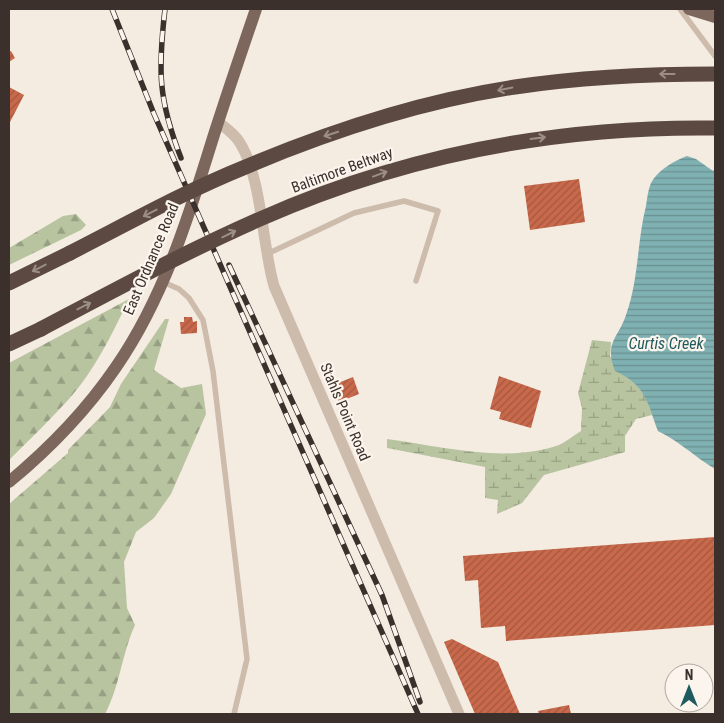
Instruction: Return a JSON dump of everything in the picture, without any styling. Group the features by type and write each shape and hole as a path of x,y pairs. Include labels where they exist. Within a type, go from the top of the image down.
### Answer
{"highway":[{"path":"9,284 242,168 313,140 377,118 445,101 514,87 586,78 715,74"},
{"name":"Baltimore Beltway","path":"9,344 261,218 394,169 459,152 533,139 590,132 659,127 715,128"}],"main road":[{"name":"East Ordnance Road","path":"9,482 46,451 85,408 117,366 141,325 163,282 188,217 256,9"},
{"path":"688,9 715,16"}],"street":[{"name":"Stahls Point Road","path":"218,122 232,133 248,158 274,286 459,714"}],"lane":[{"path":"680,9 715,56"},
{"path":"266,254 354,213 404,201 438,211 416,281"},
{"path":"163,282 179,289 189,298 203,320 213,371 247,659 234,714"}],"green space":[{"path":"76,214 86,225 81,230 9,265 9,248 63,216"},
{"path":"129,299 87,376 69,399 9,460 9,363"},
{"path":"165,319 169,319 154,370 181,388 202,384 206,414 171,494 154,518 136,532 124,562 127,608 135,625 110,703 105,714 9,714 9,504 68,453 68,450 110,407 121,384"},
{"path":"592,340 611,342 610,357 657,349 685,448 674,439 658,431 652,415 636,419 625,436 625,452 544,475 522,503 497,514 498,500 485,498 485,467 387,448 387,439 473,452 495,453 517,453 562,444 581,431 582,408 578,393"}],"water":[{"name":"Curtis Creek","path":"687,156 696,159 713,171 715,168 715,469 673,439 658,431 644,395 633,382 615,371 611,353 613,341 623,323 630,301 636,274 643,219 651,183 667,166"}],"building":[{"path":"11,51 15,58 9,62 9,52"},
{"path":"9,87 24,95 9,124"},
{"path":"579,179 585,222 530,230 524,186"},
{"path":"184,317 192,317 193,322 197,321 197,333 181,334 180,322 184,322"},
{"path":"499,376 541,391 531,428 499,419 501,412 490,409"},
{"path":"353,377 359,394 339,402 333,385"},
{"path":"715,537 715,625 506,641 505,626 481,628 478,580 465,581 463,556"},
{"path":"452,639 498,662 520,714 475,714 444,642"},
{"path":"569,705 571,714 539,714 538,711"}],"railway":[{"path":"112,9 154,114 418,714"},
{"path":"165,9 161,50 162,84 168,118 181,158"},
{"path":"229,265 382,595 420,702"}]}
